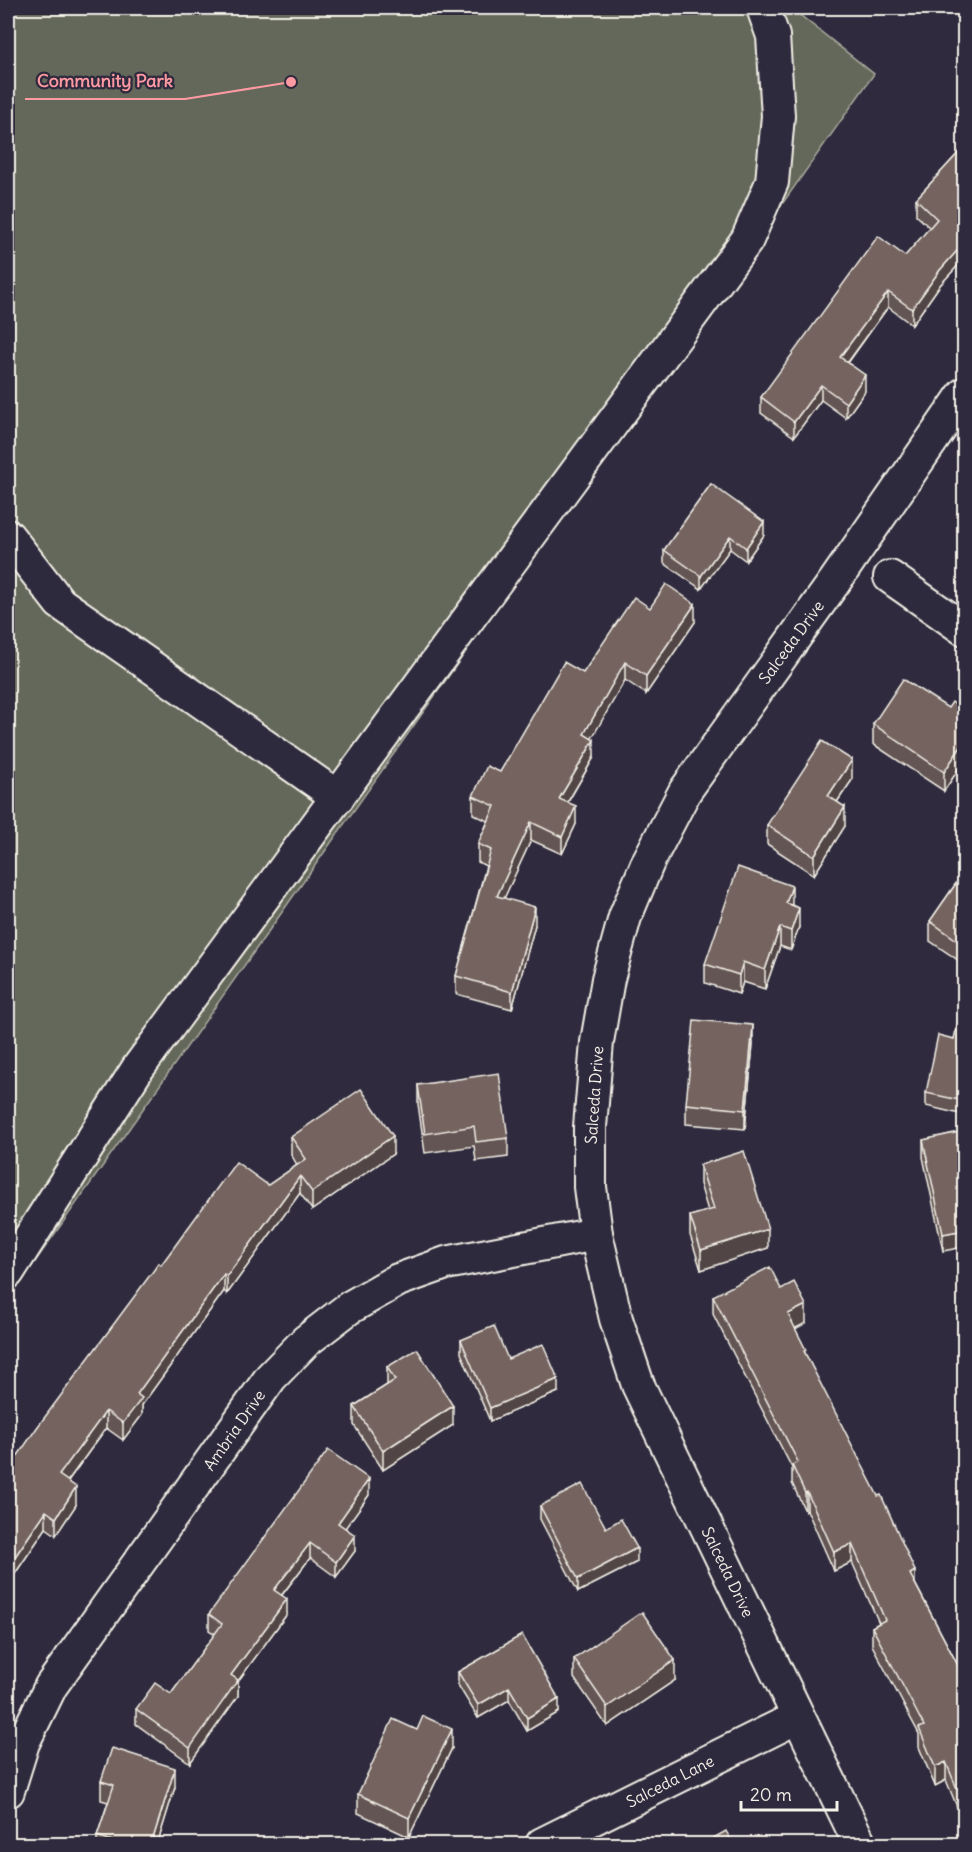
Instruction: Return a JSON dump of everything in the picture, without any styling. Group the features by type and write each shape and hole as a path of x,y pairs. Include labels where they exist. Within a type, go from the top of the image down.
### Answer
{"street":[{"path":"8,1272 138,1068 747,240 772,182 778,116 773,36 763,8"},
{"name":"Salceda Drive","path":"860,1845 638,1385 616,1319 596,1234 590,1187 590,1126 597,1042 608,979 625,916 648,862 685,790 841,572 964,394"},
{"path":"8,536 60,603 338,797"},
{"path":"890,577 964,629"},
{"name":"Ambria Drive","path":"8,1791 23,1743 51,1686 271,1377 306,1341 349,1308 398,1280 446,1263 596,1234"},
{"name":"Salceda Lane","path":"542,1845 798,1717"}],"green space":[{"path":"8,8 791,8 874,74 8,1300"}],"building":[{"path":"964,147 964,243 940,270 912,309 888,292 840,357 865,375 846,403 821,385 794,422 761,397 878,236 905,256 937,219 916,199"},
{"path":"711,484 764,522 746,548 730,536 701,576 664,550"},
{"path":"666,584 695,604 646,676 625,662 584,734 594,740 559,799 576,806 562,837 531,822 497,896 535,907 512,992 456,976 491,850 478,844 495,806 473,796 487,766 500,772 564,662 583,673 634,597 650,608"},
{"path":"903,679 948,708 952,702 964,711 964,742 944,772 873,724"},
{"path":"822,741 852,760 828,796 845,807 814,856 767,825"},
{"path":"738,867 792,886 786,903 799,908 791,931 780,927 765,970 743,962 739,975 705,964"},
{"path":"964,872 964,945 930,921"},
{"path":"961,1009 964,1010 964,1101 926,1093 938,1035 954,1039"},
{"path":"694,1020 753,1025 745,1110 686,1104"},
{"path":"499,1073 508,1138 476,1142 474,1126 425,1134 418,1085"},
{"path":"361,1089 393,1136 312,1192 300,1176 227,1276 224,1274 137,1394 142,1398 123,1423 106,1411 59,1475 76,1487 56,1518 46,1511 8,1567 8,1470 36,1429 236,1162 268,1185 306,1159 291,1137"},
{"path":"964,1131 964,1230 943,1234 923,1140"},
{"path":"744,1151 768,1229 701,1250 690,1216 714,1209 700,1165"},
{"path":"770,1267 781,1289 794,1282 806,1305 788,1314 806,1350 804,1351 878,1496 881,1495 915,1571 910,1574 964,1677 964,1806 946,1762 935,1767 919,1728 924,1726 872,1627 885,1620 852,1544 834,1552 792,1465 798,1462 713,1296"},
{"path":"494,1326 508,1359 543,1344 558,1379 490,1408 461,1340"},
{"path":"417,1349 453,1406 383,1451 354,1406 395,1380 387,1367"},
{"path":"328,1450 369,1479 338,1523 355,1535 336,1562 310,1543 274,1590 287,1599 231,1675 238,1680 190,1748 136,1709 155,1683 171,1694 222,1624 209,1614"},
{"path":"582,1484 606,1528 621,1519 637,1548 578,1579 540,1506"},
{"path":"642,1612 675,1660 607,1707 574,1659"},
{"path":"522,1635 559,1699 527,1718 509,1687 478,1705 458,1672"},
{"path":"423,1716 452,1729 409,1818 358,1794 393,1719 417,1730"},
{"path":"112,1748 175,1768 151,1845 125,1845 97,1836 114,1785 101,1781"},
{"path":"726,1831 734,1845 701,1845"}],"place":[{"name":"Community Park","path":"291,82"}]}
